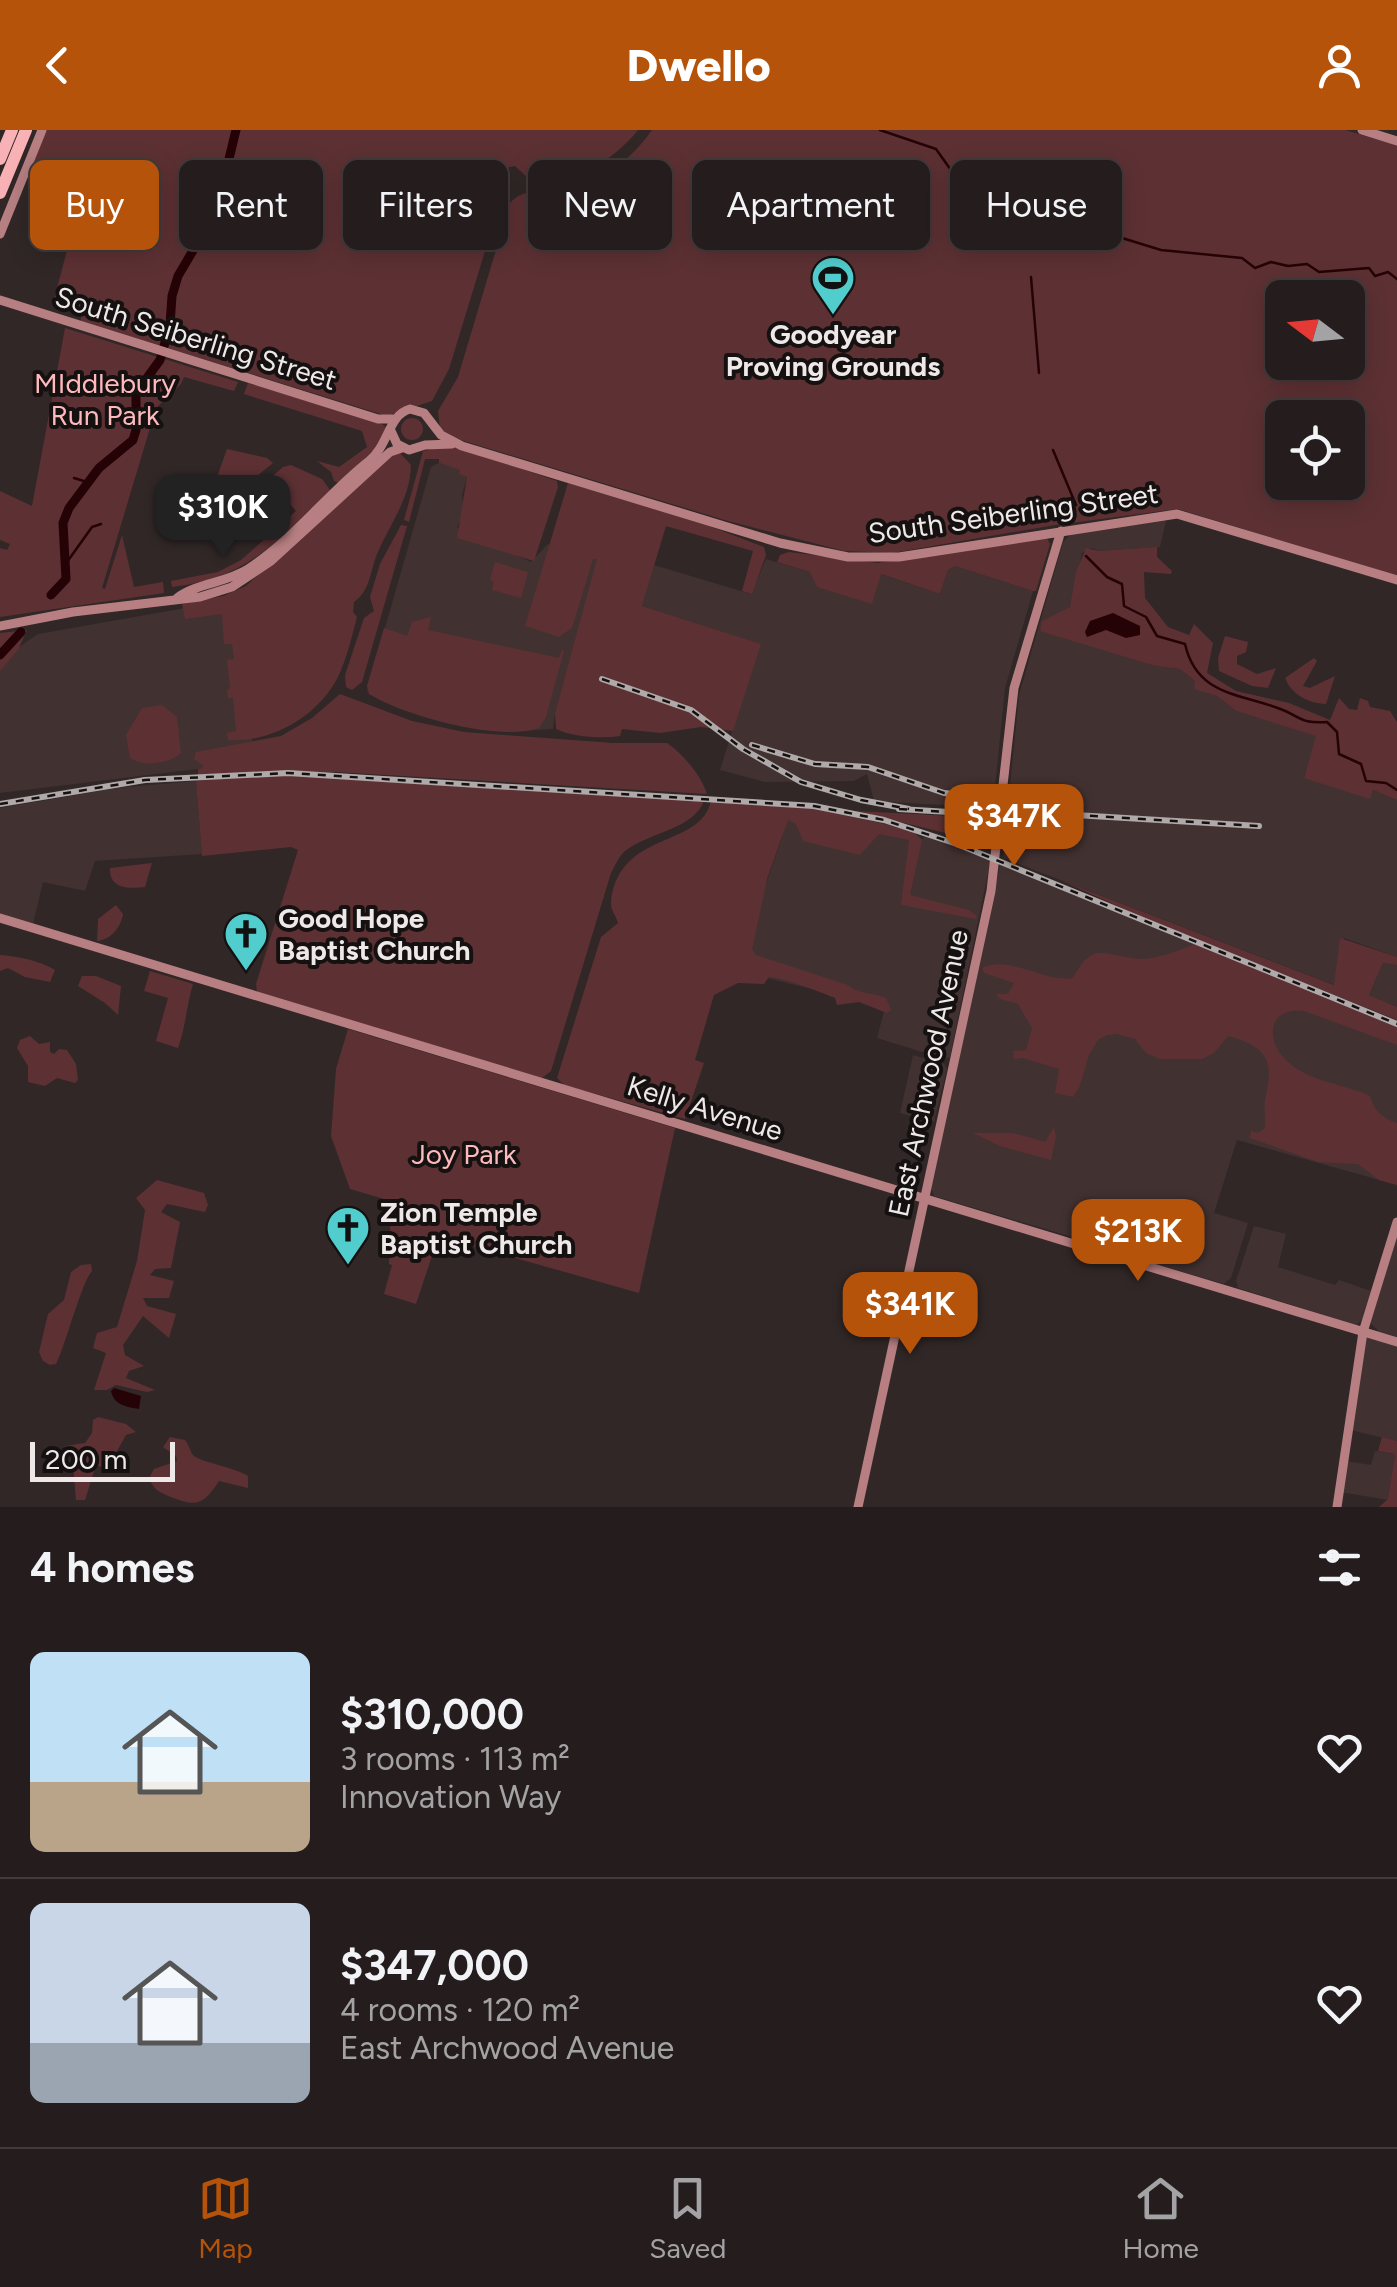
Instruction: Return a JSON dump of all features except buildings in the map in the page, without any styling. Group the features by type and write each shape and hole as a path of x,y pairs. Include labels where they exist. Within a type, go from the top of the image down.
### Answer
{"highway":[{"path":"0,151 9,130"},
{"path":"0,160 9,130"},
{"path":"0,193 26,130"}],"main road":[{"path":"0,234 42,130"},
{"path":"1362,130 1397,141"},
{"name":"South Seiberling Street","path":"0,300 392,426"},
{"path":"0,626 212,594 249,578 390,452 426,445 432,432 424,413 413,409 402,412 378,454 255,564 226,580 184,592 177,598"},
{"name":"South Seiberling Street","path":"431,423 443,436 462,446 780,543 837,555 916,555 1179,514 1397,580"},
{"path":"392,426 394,441 402,448"},
{"name":"South Seiberling Street","path":"426,445 462,446"},
{"name":"East Archwood Avenue","path":"858,1507 993,880 1016,680 1061,531"},
{"name":"Kelly Avenue","path":"0,918 1397,1342"},
{"path":"1337,1507 1363,1332 1397,1222"}],"shaded area":[{"path":"439,463 461,470 467,477 462,495 464,510 457,528 531,562 548,544 598,559 553,729 521,731 450,724 399,708 367,691 431,467"},
{"path":"1167,516 1160,547 1099,551 1091,548 1082,553 1070,607 1040,630 1155,666 1180,669 1195,681 1195,689 1217,696 1236,711 1317,736 1304,777 1370,798 1373,790 1397,800 1397,957 1344,938 1335,985 1003,858 1019,695 1063,542 1074,531"},
{"path":"766,559 810,572 872,603 880,574 940,594 948,570 955,566 1033,591 1005,688 993,808 874,801 867,774 854,781 765,782 720,770 760,644 642,606 654,565 751,594"},
{"path":"235,594 255,762 0,793 0,660 38,634 219,602"},
{"path":"1113,613 1140,626 1140,635 1126,638 1106,630 1087,637 1090,621"},
{"path":"196,781 202,854 95,861 85,891 43,882 33,924 0,914 0,808 116,788"},
{"path":"790,805 877,821 991,859 950,1057 945,1059 877,1038 885,1007 735,970"},
{"path":"1000,865 1397,1026 1397,1185 1237,1140 1214,1213 1248,1223 1231,1278 1224,1284 1105,1249 1112,1241 1116,1221 1084,1213 1072,1237 934,1196 931,1188"},
{"path":"1383,963 1397,965 1397,1007 1369,995"},
{"path":"913,1055 944,1064 947,1069 934,1122 900,1113"},
{"path":"1141,1200 1146,1203 1135,1242 1123,1234 1123,1228"},
{"path":"1254,1226 1286,1234 1278,1267 1335,1285 1339,1280 1371,1291 1361,1321 1356,1325 1238,1288 1236,1281"},
{"path":"1397,1236 1397,1337 1380,1332 1370,1323"},
{"path":"1363,1332 1397,1342 1397,1441 1350,1430"},
{"path":"114,1388 141,1396 139,1409 118,1402 111,1391"},
{"path":"1375,1451 1395,1454 1388,1500 1340,1492 1345,1461 1371,1465"}],"green space":[{"path":"46,130 638,130 605,160 528,160 528,177 515,166 508,168 508,160 343,160 343,250 485,250 449,369 432,401 387,416 81,321 81,312 72,307 57,311 58,305 53,303 67,250 159,250 159,160 34,160"},
{"path":"652,130 1345,130 1397,145 1397,576 1178,509 892,553 844,551 728,521 451,437 440,429 438,411 458,377 496,250 508,250 508,210 515,198 528,193 528,250 672,250 672,160 625,160"},
{"name":"MIddlebury Run Park","path":"65,328 238,382 234,391 184,377 156,408 102,588 105,589 122,535 134,587 163,582 164,593 0,617 0,548 7,550 10,544 0,540 0,491 32,506"},
{"path":"248,383 379,422 386,427 385,441 339,483 334,481 331,472 317,461 339,467 367,447 362,431 244,394"},
{"path":"412,418 420,421 420,437 412,440 404,437 401,429 404,421"},
{"path":"451,445 557,481 534,561 457,538 467,477 459,474 460,470 439,463 439,459 425,459 409,522 404,520 423,451"},
{"path":"227,449 267,458 273,463 208,516 205,511"},
{"path":"399,452 411,465 410,478 366,587 354,602 357,617 338,677 319,704 292,724 261,737 228,740 227,733 236,731 233,698 228,698 227,690 227,660 234,659 232,644 224,644 222,614 185,619 182,604 223,596 246,586 385,457"},
{"path":"291,465 322,479 330,490 277,541 242,566 172,587 171,581 218,572 241,560 296,511 269,479"},
{"path":"568,483 764,547 766,555 752,594 742,591 753,551 666,526 642,606 761,644 733,731 701,727 660,733 622,729 620,736 596,737 556,729 555,713 597,559 593,559 572,628 559,637 525,626"},
{"path":"401,525 407,526 362,682 352,690 346,687 345,675 364,618 374,611 370,597 380,564"},
{"path":"1047,538 1050,544 1036,591 955,566 948,570 940,594 881,574 872,604 817,587 810,572 777,562 780,555 789,552 878,563"},
{"path":"1157,547 1157,557 1172,571 1144,572 1145,598 1168,627 1189,635 1194,624 1213,643 1207,673 1236,691 1289,703 1330,720 1339,698 1349,709 1357,710 1360,698 1368,701 1370,707 1390,711 1397,722 1397,800 1373,790 1370,799 1304,778 1316,736 1236,711 1217,696 1194,689 1195,681 1180,669 1155,666 1040,631 1042,621 1070,607 1076,572 1086,548 1099,551"},
{"path":"495,562 528,572 521,598 492,590 494,582 490,580"},
{"path":"431,617 428,630 559,658 564,651 546,717 539,728 501,732 452,724 405,711 369,694 367,686 384,628 407,636 412,622"},
{"path":"27,630 18,650 0,671 0,633"},
{"path":"1225,636 1248,642 1246,652 1237,656 1237,664 1257,674 1276,668 1268,688 1252,686 1219,671 1218,658"},
{"path":"1314,658 1317,661 1303,686 1310,688 1335,676 1326,704 1301,697 1285,678"},
{"path":"340,694 412,721 464,732 667,743 691,766 707,794 335,772 198,775 203,765 194,759 196,752 281,736 312,718"},
{"path":"162,705 177,717 181,753 156,763 130,758 126,735 142,708"},
{"path":"306,775 705,798 692,817 634,845 618,859 551,1071 542,1078 257,992 256,984 298,850 291,847 202,856 196,781"},
{"path":"711,800 815,808 912,831 922,840 910,895 969,910 976,919 901,905 909,840 879,834 860,855 803,841 796,824 788,820 767,879 752,950 756,955 886,998 891,1010 887,1013 859,1002 837,1005 835,998 775,978 769,977 764,984 738,983 714,995 695,1060 704,1063 685,1119 564,1085 557,1078 601,937 618,923 611,904 618,878 644,850 693,826"},
{"path":"855,811 972,817 970,833 962,837"},
{"path":"152,863 145,887 121,886 111,875 110,868"},
{"path":"1060,880 1334,985 1340,938 1397,957 1397,965 1383,963 1369,995 1397,1007 1397,1020 1157,924"},
{"path":"116,905 123,914 120,924 111,935 97,941 98,919"},
{"path":"1194,944 1397,1026 1397,1045 1304,1011 1293,1011 1278,1018 1273,1031 1277,1049 1292,1066 1370,1096 1379,1113 1397,1123 1397,1185 1379,1180 1358,1164 1318,1162 1250,1138 1251,1131 1258,1133 1265,1128 1269,1072 1258,1049 1228,1036 1214,1053 1202,1059 1160,1059 1146,1053 1135,1039 1107,1035 1098,1040 1089,1055 1073,1097 1055,1093 1059,1069 1014,1059 1013,1051 1026,1050 1032,1028 1018,1004 996,994 1008,994 1014,983 984,973 982,968 1004,964 1050,977 1073,978 1094,954 1146,959"},
{"path":"0,955 55,970 50,982 25,977 8,968 0,971"},
{"path":"150,971 193,984 178,1048 156,1041 168,998 144,991"},
{"path":"82,976 96,976 121,986 118,1015 78,986"},
{"name":"Joy Park","path":"348,1029 675,1128 639,1293 438,1238 416,1304 384,1294 392,1265 391,1201 350,1189 331,1136 336,1069"},
{"path":"30,1036 39,1044 50,1042 50,1052 54,1054 59,1049 67,1050 76,1064 78,1080 75,1083 57,1078 45,1086 28,1082 28,1066 17,1048 20,1040"},
{"path":"1054,1127 1051,1160 1000,1146 973,1133 1013,1133 1045,1142"},
{"path":"157,1180 204,1193 208,1205 205,1212 167,1204 161,1212 180,1222 171,1268 155,1269 150,1275 174,1281 169,1298 143,1298 147,1306 176,1314 169,1338 143,1316 123,1345 125,1355 144,1366 129,1371 126,1378 155,1390 147,1392 116,1385 94,1390 106,1353 93,1348 97,1333 117,1327 137,1261 145,1210 136,1198"},
{"path":"91,1264 92,1271 60,1355 56,1364 50,1365 39,1352 48,1314 64,1300 71,1272"},
{"path":"98,1417 126,1424 136,1432 126,1435 116,1453 116,1468 111,1471 96,1465 85,1500 76,1500 72,1453 65,1452 65,1446 85,1443 92,1433 93,1420"},
{"path":"170,1437 185,1440 197,1458 248,1476 248,1488 219,1481 208,1496 191,1503 158,1490 149,1478 154,1469 177,1461 163,1447"},
{"path":"1382,1437 1397,1441 1397,1507 1379,1507 1388,1499 1395,1454 1378,1451"}],"waterway":[{"path":"51,595 66,579 63,523 69,508 99,468 133,440 136,393 160,360 178,276 201,237 222,188 236,130"},
{"path":"880,130 936,149 985,218 1013,217 1080,225 1161,250 1242,258 1255,268 1271,262 1288,266 1307,264 1319,272 1369,268 1375,276 1388,272 1397,279"},
{"path":"1031,277 1039,373"},
{"path":"1053,450 1076,505"},
{"path":"74,478 87,482"},
{"path":"67,562 92,527 101,524"},
{"path":"1086,556 1107,577 1122,584 1124,606 1146,617 1157,636 1185,644 1191,661 1210,684 1307,721 1327,722 1337,732 1339,754 1361,764 1366,781 1386,783 1397,790"},
{"path":"0,655 21,632"}],"railway":[{"path":"602,679 691,710 743,749 801,782 909,809"},
{"path":"752,745 815,764 868,767 944,793 986,798"},
{"path":"0,804 145,780 288,773 814,806 884,820 957,844 1397,1024"},
{"path":"899,809 982,814"},
{"path":"1042,813 1259,826"}],"place":[{"name":"Goodyear Proving Grounds","path":"833,316"},
{"name":"Good Hope Baptist Church","path":"246,972"},
{"name":"Zion Temple Baptist Church","path":"348,1266"}]}
